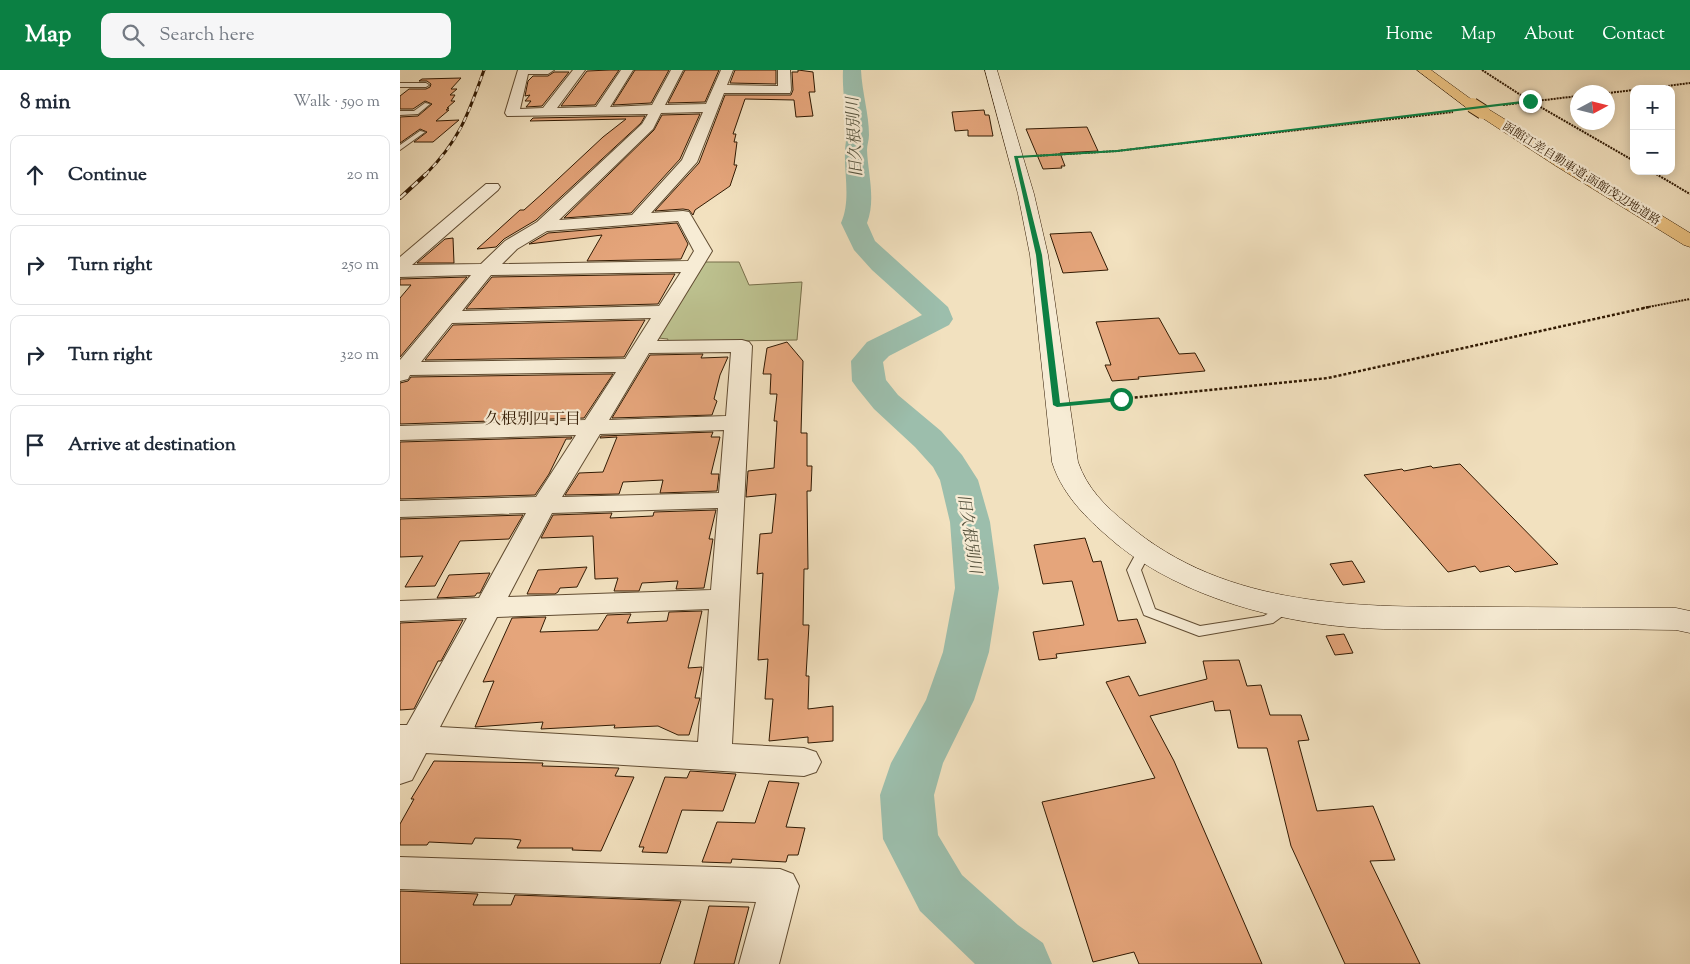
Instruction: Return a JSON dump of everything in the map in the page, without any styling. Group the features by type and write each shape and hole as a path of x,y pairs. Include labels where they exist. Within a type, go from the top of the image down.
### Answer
{"highway":[{"name":"函館江差自動車道;函館茂辺地道路","path":"1423,70 1569,168 1690,241"}],"street":[{"path":"548,70 522,71 512,112 712,108"},
{"path":"547,112 579,70"},
{"path":"601,110 627,70"},
{"path":"402,372 485,270 511,245 543,226 648,126 677,70"},
{"path":"638,218 689,162 727,70"},
{"path":"720,89 785,90 784,70"},
{"path":"991,70 1016,157 1039,255 1062,448 1067,469 1089,504 1124,539 1160,562 1194,578 1230,591 1312,612 1371,617 1676,619 1690,622"},
{"path":"400,266 492,187"},
{"path":"400,770 408,739 487,608 543,506 590,428 666,312 702,251 683,216 543,226"},
{"path":"400,271 694,266"},
{"path":"448,317 666,312"},
{"path":"402,372 636,356 742,346 714,756"},
{"path":"400,433 737,423"},
{"path":"400,509 732,500"},
{"path":"400,611 726,599"},
{"path":"408,739 804,762"},
{"path":"400,873 780,886 759,964"}],"lane":[{"path":"400,85 426,85"},
{"path":"400,113 416,112 427,104"},
{"path":"400,148 404,142 422,132"},
{"path":"1144,551 1134,570 1149,612 1199,631 1268,620 1290,607"}],"path":[{"path":"1482,70 1530,101 1630,160"},
{"path":"1675,85 1690,83"},
{"path":"1615,92 1630,90"},
{"path":"1502,105 1570,97"},
{"path":"1016,157 1117,151 1456,111"},
{"path":"1658,175 1690,194"},
{"path":"1057,405 1328,378 1615,313 1690,299"}],"green space":[{"path":"704,262 739,262 749,285 802,282 797,340 667,342 668,339 658,338"}],"building":[{"path":"619,70 595,105 561,106 587,71"},
{"path":"635,70 669,70 651,103 613,105"},
{"path":"685,70 719,70 705,102 668,103"},
{"path":"735,70 776,70 776,84 730,83"},
{"path":"798,70 813,72 815,92 809,92 813,116 796,117 794,100 745,99 733,134 736,134 734,142 737,142 734,165 737,165 730,186 695,210 693,215 689,210 683,209 655,211 699,163 725,95 791,95 793,90 792,72 798,72"},
{"path":"554,72 569,72 542,106 526,107 531,101 525,101 530,95 525,96 528,81 533,76 548,76"},
{"path":"461,78 451,89 457,89 450,95 455,95 451,101 455,101 446,110 449,110 436,121 459,120 433,142 414,142 427,132 420,129 400,143 400,117 418,116 432,104 425,101 413,109 400,109 400,96 409,89 426,89 430,87 431,84 427,81 419,81 422,79"},
{"path":"984,110 985,115 989,115 993,136 968,136 968,130 955,131 952,112"},
{"path":"700,114 680,159 631,213 564,218 654,130 662,115"},
{"path":"645,116 641,123 536,220 504,239 496,247 477,249 520,210 524,210 603,137 626,119 530,121 533,118"},
{"path":"1087,127 1098,151 1060,153 1065,166 1061,166 1062,168 1043,169 1026,129"},
{"path":"677,223 688,244 681,259 587,261 602,235 529,244 548,233"},
{"path":"1091,232 1108,270 1063,273 1050,234"},
{"path":"453,238 454,263 417,263 445,239"},
{"path":"675,274 658,304 466,309 492,277"},
{"path":"467,277 400,357 400,298 411,285 400,285 400,279"},
{"path":"1159,318 1179,354 1195,353 1205,371 1112,381 1105,365 1111,365 1096,322"},
{"path":"645,320 624,357 425,360 453,325"},
{"path":"787,342 803,361 801,433 807,433 807,466 812,466 811,491 807,491 808,569 804,569 803,625 809,625 806,676 809,676 808,709 833,706 833,741 808,743 808,737 769,741 773,699 765,699 768,659 758,660 763,573 757,574 760,534 772,533 776,494 746,497 748,471 774,468 777,421 774,421 777,394 770,394 771,374 763,374 767,348"},
{"path":"703,354 701,358 728,357 720,375 714,399 717,401 712,415 612,418 650,355"},
{"path":"613,374 584,418 400,424 400,383 408,381 411,377"},
{"path":"713,432 711,437 720,437 711,474 719,474 717,491 660,493 663,480 623,482 619,494 565,495 579,473 603,472 617,437 600,438 601,436"},
{"path":"572,437 571,439 566,439 549,474 535,495 400,499 400,442"},
{"path":"1460,464 1558,564 1515,572 1509,566 1480,572 1475,566 1448,572 1364,475 1402,469 1404,471 1431,466 1433,468"},
{"path":"716,510 709,539 713,539 704,588 676,589 678,581 642,583 639,591 614,591 618,578 595,579 593,536 541,538 553,515 612,513 610,518 653,516 654,512"},
{"path":"523,515 509,539 460,541 435,586 405,587 423,556 400,557 400,519"},
{"path":"1085,538 1093,562 1101,561 1118,621 1137,619 1146,643 1056,654 1057,658 1039,660 1033,632 1084,625 1072,581 1043,584 1034,545"},
{"path":"1352,561 1365,582 1343,585 1330,564"},
{"path":"587,567 577,587 560,588 555,594 527,594 538,570"},
{"path":"490,573 480,593 477,593 475,596 437,598 449,575"},
{"path":"702,611 688,668 702,667 695,698 700,698 689,735 678,735 658,726 614,728 615,725 541,729 543,722 475,727 494,681 483,682 512,618 546,617 540,632 598,630 607,615 631,614 627,623 667,621 669,612"},
{"path":"463,620 441,661 438,661 414,709 400,710 400,623"},
{"path":"1344,634 1353,653 1335,655 1326,636"},
{"path":"1239,660 1247,686 1261,685 1270,715 1301,715 1309,740 1298,741 1317,811 1373,806 1395,860 1370,861 1420,964 1345,964 1291,846 1267,748 1238,748 1230,710 1215,711 1213,701 1150,716 1174,761 1262,964 1139,964 1134,952 1093,962 1042,802 1155,778 1106,682 1129,676 1139,696 1207,679 1203,661"},
{"path":"434,761 543,763 542,766 619,768 615,776 634,777 601,851 572,850 573,848 517,848 521,840 512,839 475,838 472,844 429,842 427,845 400,845 400,824 414,799 411,799"},
{"path":"690,771 736,774 723,811 682,810 667,853 642,852 644,847 639,847 665,777 687,778"},
{"path":"769,781 799,783 786,827 805,828 798,855 788,855 786,862 732,859 731,863 702,862 717,822 755,823"},
{"path":"400,891 478,894 473,905 511,905 515,895 681,901 660,964 400,964"},
{"path":"709,906 749,907 734,964 694,964"}],"waterway":[{"name":"旧久根別川","path":"852,70 852,88 858,134 856,150 859,182 857,216 854,223 863,244 882,264 937,313 938,319 878,349 867,361 869,381 886,402 928,439 949,463 959,480 970,522 977,588 966,652 950,700 917,763 907,795 911,839 941,893 997,945 1021,964"}],"railway":[{"path":"426,174 446,151 461,127 484,70"},
{"path":"400,198 426,174"}],"district":[{"name":"久根別四丁目","path":"533,420"}],"route":[{"path":"1121,399 1057,405 1039,255 1016,157 1117,151 1530,101"}]}
